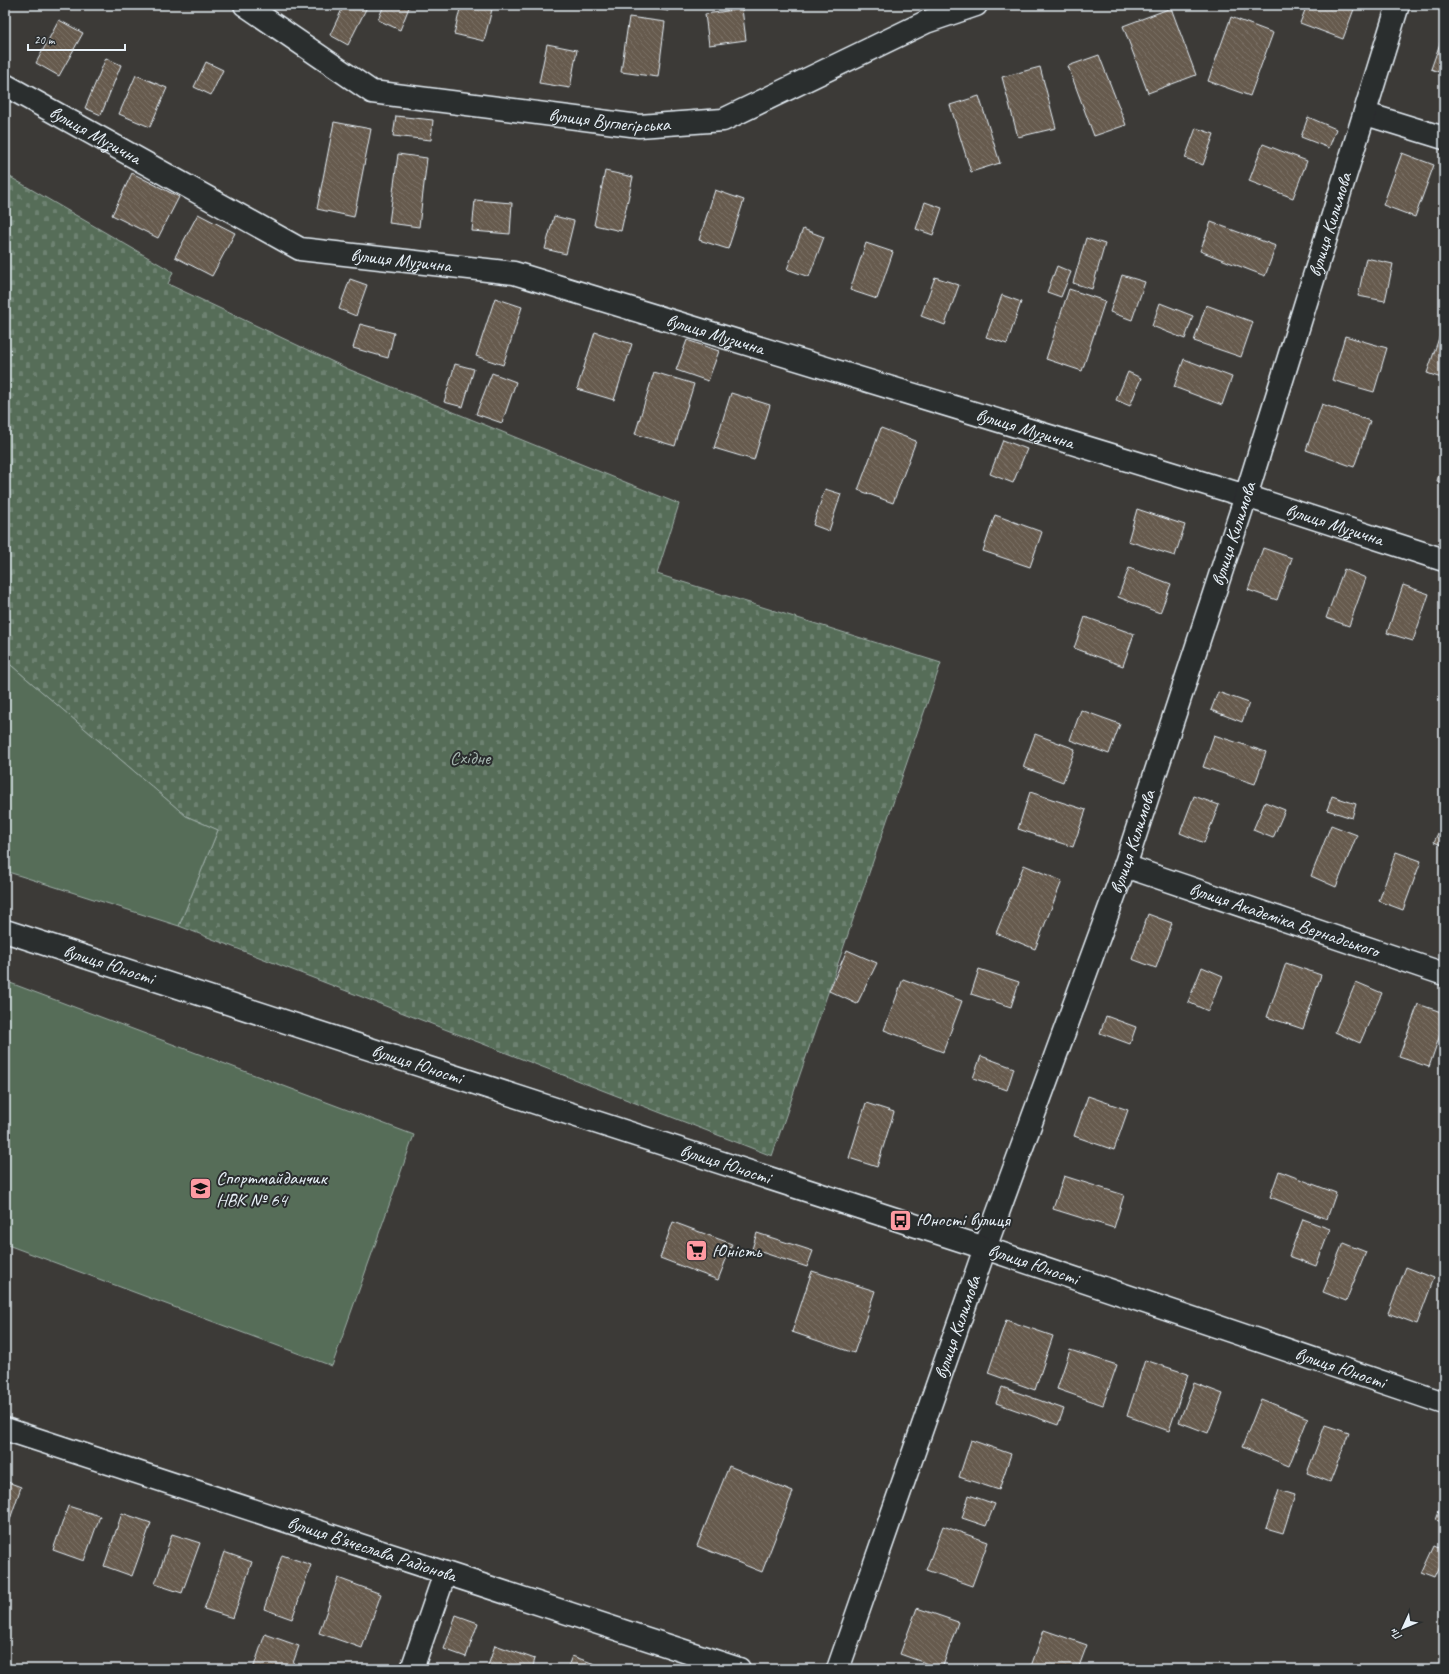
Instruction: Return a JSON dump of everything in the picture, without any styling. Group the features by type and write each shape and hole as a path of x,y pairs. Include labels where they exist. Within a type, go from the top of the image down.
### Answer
{"street":[{"name":"вулиця Вуглегірська","path":"245,5 372,92 639,126 722,120 926,22 976,5"},
{"name":"вулиця Килимова","path":"838,1669 985,1248 1125,866 1246,496 1366,114 1398,5"},
{"name":"вулиця Музична","path":"5,85 300,249 514,272 1246,496 1444,560"},
{"path":"1366,114 1444,138"},
{"name":"вулиця Академіка Вернадського","path":"1125,866 1444,974"},
{"name":"вулиця Юності","path":"5,931 985,1248 1444,1403"},
{"name":"вулиця В'ячеслава Радіонова","path":"5,1429 739,1669"},
{"path":"412,1669 445,1573"}],"green space":[{"name":"Східне","path":"5,174 173,272 168,284 348,369 679,504 657,574 941,663 772,1156 179,926 218,830 186,816 5,660"},
{"path":"5,660 186,816 218,830 179,926 5,871"},
{"name":"Спортмайданчик НВК № 64","path":"5,981 414,1135 332,1366 5,1244"}],"building":[{"path":"344,5 363,5 367,7 348,45 330,35"},
{"path":"384,5 410,5 400,30 378,20"},
{"path":"461,5 493,5 484,41 454,34"},
{"path":"636,5 669,5 668,11"},
{"path":"1307,5 1343,5 1354,9 1343,39 1300,23"},
{"path":"1171,8 1196,75 1148,93 1123,26"},
{"path":"742,9 746,40 709,45 705,14"},
{"path":"629,17 665,22 658,77 621,72"},
{"path":"1231,17 1273,33 1250,96 1208,81"},
{"path":"59,20 83,33 59,76 36,63"},
{"path":"1444,32 1444,74 1431,69"},
{"path":"547,44 577,50 570,88 539,83"},
{"path":"1099,55 1126,125 1094,136 1068,66"},
{"path":"106,58 121,65 101,115 85,108"},
{"path":"206,62 223,70 211,95 194,87"},
{"path":"1040,67 1056,128 1018,137 1002,77"},
{"path":"136,75 167,88 150,127 119,114"},
{"path":"979,96 1000,163 971,172 950,105"},
{"path":"396,116 433,120 431,140 393,136"},
{"path":"1308,117 1336,129 1329,148 1301,137"},
{"path":"334,122 371,129 354,217 317,209"},
{"path":"1196,128 1214,134 1203,165 1185,158"},
{"path":"1263,144 1307,161 1293,198 1249,181"},
{"path":"1402,153 1434,165 1415,217 1383,205"},
{"path":"398,154 427,158 419,227 389,223"},
{"path":"605,171 633,177 621,231 594,225"},
{"path":"132,173 179,197 158,238 112,215"},
{"path":"715,190 744,200 728,249 699,240"},
{"path":"475,200 512,203 510,234 472,231"},
{"path":"925,202 942,208 933,235 916,229"},
{"path":"198,214 235,233 212,276 175,257"},
{"path":"554,216 574,221 566,254 545,249"},
{"path":"1211,222 1276,246 1265,276 1200,251"},
{"path":"803,229 824,237 809,277 787,269"},
{"path":"1086,238 1105,244 1092,289 1073,283"},
{"path":"866,243 893,252 877,299 850,290"},
{"path":"1366,258 1393,264 1385,301 1358,296"},
{"path":"1057,266 1071,272 1061,297 1047,292"},
{"path":"1122,275 1145,282 1132,320 1110,312"},
{"path":"935,277 959,285 945,325 921,316"},
{"path":"350,279 367,285 356,316 339,309"},
{"path":"1069,289 1105,301 1082,371 1046,359"},
{"path":"1002,295 1021,302 1007,344 986,337"},
{"path":"495,298 522,307 503,365 476,356"},
{"path":"1160,303 1193,316 1185,339 1152,326"},
{"path":"1206,305 1253,322 1241,357 1194,341"},
{"path":"360,324 394,333 388,358 353,348"},
{"path":"595,332 632,344 614,400 577,389"},
{"path":"1441,332 1444,333 1444,379 1427,373"},
{"path":"1345,336 1387,348 1374,392 1332,380"},
{"path":"687,340 719,351 708,381 676,370"},
{"path":"1184,359 1232,377 1222,405 1174,387"},
{"path":"455,364 474,369 463,407 444,402"},
{"path":"654,372 694,384 675,446 635,434"},
{"path":"1128,372 1141,378 1130,406 1116,400"},
{"path":"492,373 516,382 502,423 476,414"},
{"path":"731,393 770,405 754,460 714,448"},
{"path":"1322,404 1370,421 1354,467 1306,450"},
{"path":"881,428 916,441 893,503 858,490"},
{"path":"1003,440 1027,449 1013,483 990,474"},
{"path":"1444,456 1444,483 1437,481"},
{"path":"825,489 841,494 829,531 813,525"},
{"path":"1137,509 1185,525 1175,556 1128,541"},
{"path":"995,515 1042,532 1030,567 983,551"},
{"path":"1263,548 1292,558 1277,600 1248,590"},
{"path":"1129,568 1171,584 1160,613 1118,597"},
{"path":"1344,569 1366,578 1349,626 1326,618"},
{"path":"1403,585 1429,594 1413,641 1387,633"},
{"path":"1085,617 1134,634 1123,666 1074,648"},
{"path":"1218,692 1249,703 1242,722 1211,710"},
{"path":"1081,710 1120,724 1109,754 1070,740"},
{"path":"1035,734 1075,749 1063,782 1023,767"},
{"path":"1214,735 1266,752 1255,784 1203,767"},
{"path":"1030,792 1086,810 1073,847 1018,829"},
{"path":"1194,796 1219,805 1204,843 1180,833"},
{"path":"1332,796 1356,804 1352,818 1327,810"},
{"path":"1265,802 1285,810 1273,838 1253,830"},
{"path":"1444,820 1444,846 1434,842"},
{"path":"1331,825 1357,835 1336,887 1311,876"},
{"path":"1396,852 1421,861 1403,910 1379,901"},
{"path":"1024,865 1062,881 1035,949 996,933"},
{"path":"1148,914 1172,923 1156,968 1132,959"},
{"path":"847,950 877,963 857,1004 829,991"},
{"path":"1286,963 1321,975 1303,1029 1267,1017"},
{"path":"1202,967 1223,976 1208,1011 1188,1002"},
{"path":"979,969 1019,982 1011,1007 971,994"},
{"path":"903,979 962,1001 943,1052 884,1030"},
{"path":"1356,982 1382,993 1360,1043 1335,1032"},
{"path":"1418,1004 1444,1013 1444,1023 1429,1067 1399,1057"},
{"path":"1106,1016 1136,1027 1130,1044 1100,1033"},
{"path":"981,1056 1014,1068 1007,1090 973,1078"},
{"path":"1088,1096 1128,1110 1114,1150 1074,1136"},
{"path":"866,1103 894,1112 877,1167 849,1158"},
{"path":"1279,1171 1336,1193 1327,1219 1270,1197"},
{"path":"1064,1176 1124,1195 1114,1228 1053,1209"},
{"path":"1303,1219 1330,1229 1316,1266 1289,1256"},
{"name":"Юність","path":"673,1222 732,1244 718,1280 660,1258"},
{"path":"757,1233 813,1251 807,1267 752,1249"},
{"path":"1343,1243 1366,1252 1346,1301 1323,1292"},
{"path":"1406,1267 1434,1278 1417,1324 1388,1313"},
{"path":"812,1271 875,1291 854,1353 792,1332"},
{"path":"1006,1320 1053,1336 1035,1390 988,1373"},
{"path":"1070,1350 1117,1365 1103,1405 1057,1389"},
{"path":"1145,1360 1188,1374 1169,1431 1127,1416"},
{"path":"1194,1383 1223,1394 1208,1433 1179,1422"},
{"path":"1002,1387 1064,1409 1058,1425 996,1403"},
{"path":"1261,1399 1308,1418 1289,1466 1242,1447"},
{"path":"1325,1425 1349,1433 1330,1482 1307,1473"},
{"path":"971,1440 1011,1454 999,1490 959,1477"},
{"path":"729,1466 793,1492 762,1572 697,1546"},
{"path":"5,1481 21,1487 5,1534"},
{"path":"1279,1490 1295,1495 1283,1533 1266,1528"},
{"path":"969,1495 995,1504 986,1526 962,1518"},
{"path":"1444,1498 1444,1523 1436,1520"},
{"path":"68,1506 100,1516 84,1561 53,1550"},
{"path":"122,1513 151,1523 132,1576 104,1566"},
{"path":"943,1526 988,1542 972,1586 926,1570"},
{"path":"172,1534 200,1543 182,1593 155,1584"},
{"path":"1435,1546 1444,1550 1444,1559 1435,1579 1422,1574"},
{"path":"224,1552 252,1562 233,1618 204,1609"},
{"path":"282,1555 311,1565 292,1619 264,1609"},
{"path":"338,1578 381,1594 362,1648 319,1633"},
{"path":"917,1608 958,1622 942,1669 900,1654"},
{"path":"456,1615 478,1623 466,1657 444,1649"},
{"path":"1044,1630 1087,1645 1078,1669 1030,1669"},
{"path":"265,1634 299,1646 291,1669 253,1669"},
{"path":"495,1645 535,1659 532,1669 487,1669"},
{"path":"572,1656 609,1669 567,1669"}],"place":[{"name":"Спортмайданчик НВК № 64","path":"200,1189"},
{"name":"Юності вулиця","path":"900,1220"},
{"name":"Юність","path":"696,1251"}]}
